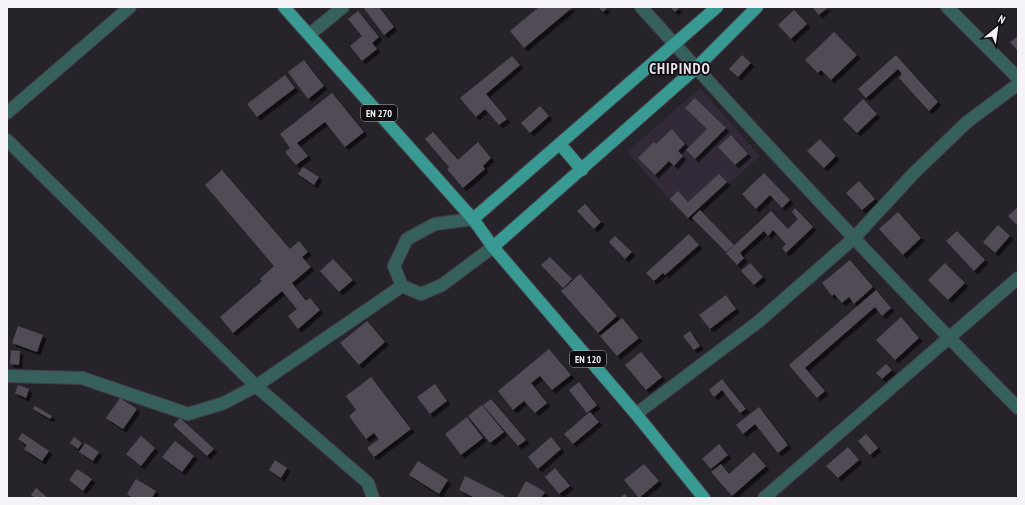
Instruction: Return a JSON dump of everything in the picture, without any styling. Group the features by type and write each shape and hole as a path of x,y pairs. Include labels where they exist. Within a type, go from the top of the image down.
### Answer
{"main road":[{"name":"EN 270","path":"284,7 310,34 472,219"},
{"path":"472,219 717,7"},
{"path":"493,247 696,68 756,7"},
{"path":"560,144 582,170"},
{"name":"EN 120","path":"472,219 493,247 636,414 704,498"}],"street":[{"path":"7,113 130,7"},
{"path":"310,34 343,7"},
{"path":"642,7 696,68 854,238 1018,408"},
{"path":"947,7 1018,78"},
{"path":"636,414 758,322 854,238 913,174 967,122 1018,84"},
{"path":"7,140 256,386 368,483 373,498"},
{"path":"472,219 435,224 406,239 394,266 402,286 421,294 442,285 493,247"},
{"path":"764,498 1018,278"},
{"path":"7,376 82,378 188,414 224,403 256,386 402,286"}],"shaded area":[{"path":"700,88 760,156 688,220 627,152"}],"building":[{"path":"363,7 379,7 394,27 384,35"},
{"path":"539,7 573,7 524,48 510,31"},
{"path":"598,7 608,7 603,12"},
{"path":"670,7 680,7 675,12"},
{"path":"812,7 828,7 819,15"},
{"path":"794,10 807,24 791,39 778,25"},
{"path":"358,11 379,37 372,43 377,49 362,61 350,46 362,36 348,19"},
{"path":"834,32 857,55 831,80 821,70 818,73 805,60"},
{"path":"1018,36 1018,51 1010,42"},
{"path":"742,55 751,63 738,77 729,69"},
{"path":"896,55 938,102 929,111 899,78 902,74 898,69 866,98 858,89"},
{"path":"512,56 520,65 486,94 507,119 499,125 485,109 476,117 460,98"},
{"path":"304,60 324,86 308,99 288,72"},
{"path":"285,75 295,88 257,117 247,104"},
{"path":"332,93 364,132 345,147 325,122 297,143 308,156 296,165 285,152 290,148 280,134"},
{"path":"695,98 726,128 695,159 686,150 707,129 685,108"},
{"path":"863,99 877,114 857,133 843,119"},
{"path":"540,106 549,116 530,133 521,123"},
{"path":"672,129 685,144 678,151 683,156 674,166 669,161 655,175 638,158 654,142 656,144"},
{"path":"433,132 458,160 478,142 491,158 483,166 485,169 463,188 447,169 449,167 425,139"},
{"path":"731,135 748,154 735,165 718,147"},
{"path":"820,139 836,156 824,168 807,151"},
{"path":"303,167 319,177 314,185 298,174"},
{"path":"222,170 290,249 299,241 308,252 302,257 311,267 292,283 306,301 310,298 320,310 298,329 288,316 297,309 282,291 233,333 220,317 262,281 260,279 274,266 205,185"},
{"path":"764,173 790,200 782,208 770,195 756,209 742,194"},
{"path":"719,174 727,182 688,218 670,199 678,191 688,202"},
{"path":"859,181 875,199 862,210 846,193"},
{"path":"585,204 601,222 594,229 577,211"},
{"path":"1018,207 1018,226 1008,216"},
{"path":"795,208 813,227 786,253 782,248 786,244 773,230 768,236 764,231 740,253 744,258 737,265 726,253 771,211 788,229 798,219 792,212"},
{"path":"700,210 734,245 726,252 692,218"},
{"path":"898,212 921,238 903,255 879,229"},
{"path":"998,225 1010,236 995,253 983,242"},
{"path":"957,231 985,260 974,271 946,241"},
{"path":"689,234 699,245 665,275 663,273 654,281 646,273"},
{"path":"615,236 632,252 625,259 609,242"},
{"path":"550,257 572,279 563,288 541,265"},
{"path":"333,259 353,280 339,292 320,271"},
{"path":"850,260 873,287 854,304 849,297 842,303 834,294 832,296 822,283"},
{"path":"750,263 763,277 754,285 741,271"},
{"path":"945,263 965,283 948,300 928,280"},
{"path":"580,274 617,316 598,333 561,291"},
{"path":"876,290 891,308 882,316 875,307 805,368 825,391 817,398 789,365"},
{"path":"726,295 736,309 710,329 699,315"},
{"path":"901,317 919,338 895,360 876,340"},
{"path":"622,318 639,338 617,356 600,336"},
{"path":"367,321 385,342 359,365 340,343"},
{"path":"18,326 43,335 37,352 12,343"},
{"path":"690,331 700,346 694,350 683,336"},
{"path":"549,349 571,375 552,390 540,376 531,383 547,403 535,413 524,401 513,410 498,391"},
{"path":"11,350 20,351 19,365 10,364"},
{"path":"641,352 662,377 646,390 625,365"},
{"path":"886,364 892,370 882,379 876,373"},
{"path":"371,377 411,429 374,457 367,448 379,439 374,433 366,439 349,416 356,410 346,396"},
{"path":"722,379 746,409 740,413 722,390 714,397 709,390"},
{"path":"579,382 597,405 587,413 569,390"},
{"path":"435,384 447,401 430,414 417,397"},
{"path":"18,385 29,389 26,398 15,393"},
{"path":"120,398 137,409 123,429 106,418"},
{"path":"491,399 526,440 518,446 483,405"},
{"path":"482,405 504,432 490,443 468,416"},
{"path":"35,406 52,416 50,419 33,409"},
{"path":"759,407 788,445 778,453 755,424 743,434 736,425"},
{"path":"590,412 599,422 573,444 564,434"},
{"path":"467,417 483,438 461,455 445,434"},
{"path":"180,418 214,449 207,456 173,425"},
{"path":"22,433 49,451 42,461 24,449 27,445 18,439"},
{"path":"866,434 878,448 870,455 858,441"},
{"path":"141,436 155,448 141,466 126,454"},
{"path":"74,437 82,443 78,449 70,443"},
{"path":"551,437 561,449 538,469 528,457"},
{"path":"175,441 194,456 182,472 162,457"},
{"path":"85,443 99,452 93,461 79,452"},
{"path":"719,444 728,455 711,469 702,459"},
{"path":"848,447 859,460 838,478 826,466"},
{"path":"754,452 766,466 732,496 711,472 721,464 729,474"},
{"path":"275,460 287,468 281,478 269,470"},
{"path":"418,461 448,480 439,494 409,475"},
{"path":"644,464 659,481 639,498 624,480"},
{"path":"555,468 570,486 559,494 545,477"},
{"path":"77,469 92,479 83,491 69,480"},
{"path":"465,476 505,496 504,498 475,498 459,490"},
{"path":"136,479 156,491 152,498 133,498 127,494"},
{"path":"526,481 545,492 541,498 517,497"},
{"path":"36,488 48,498 35,498 31,495"},
{"path":"625,494 628,498 619,498"}],"district":[{"name":"CHIPINDO","path":"680,68"}]}
